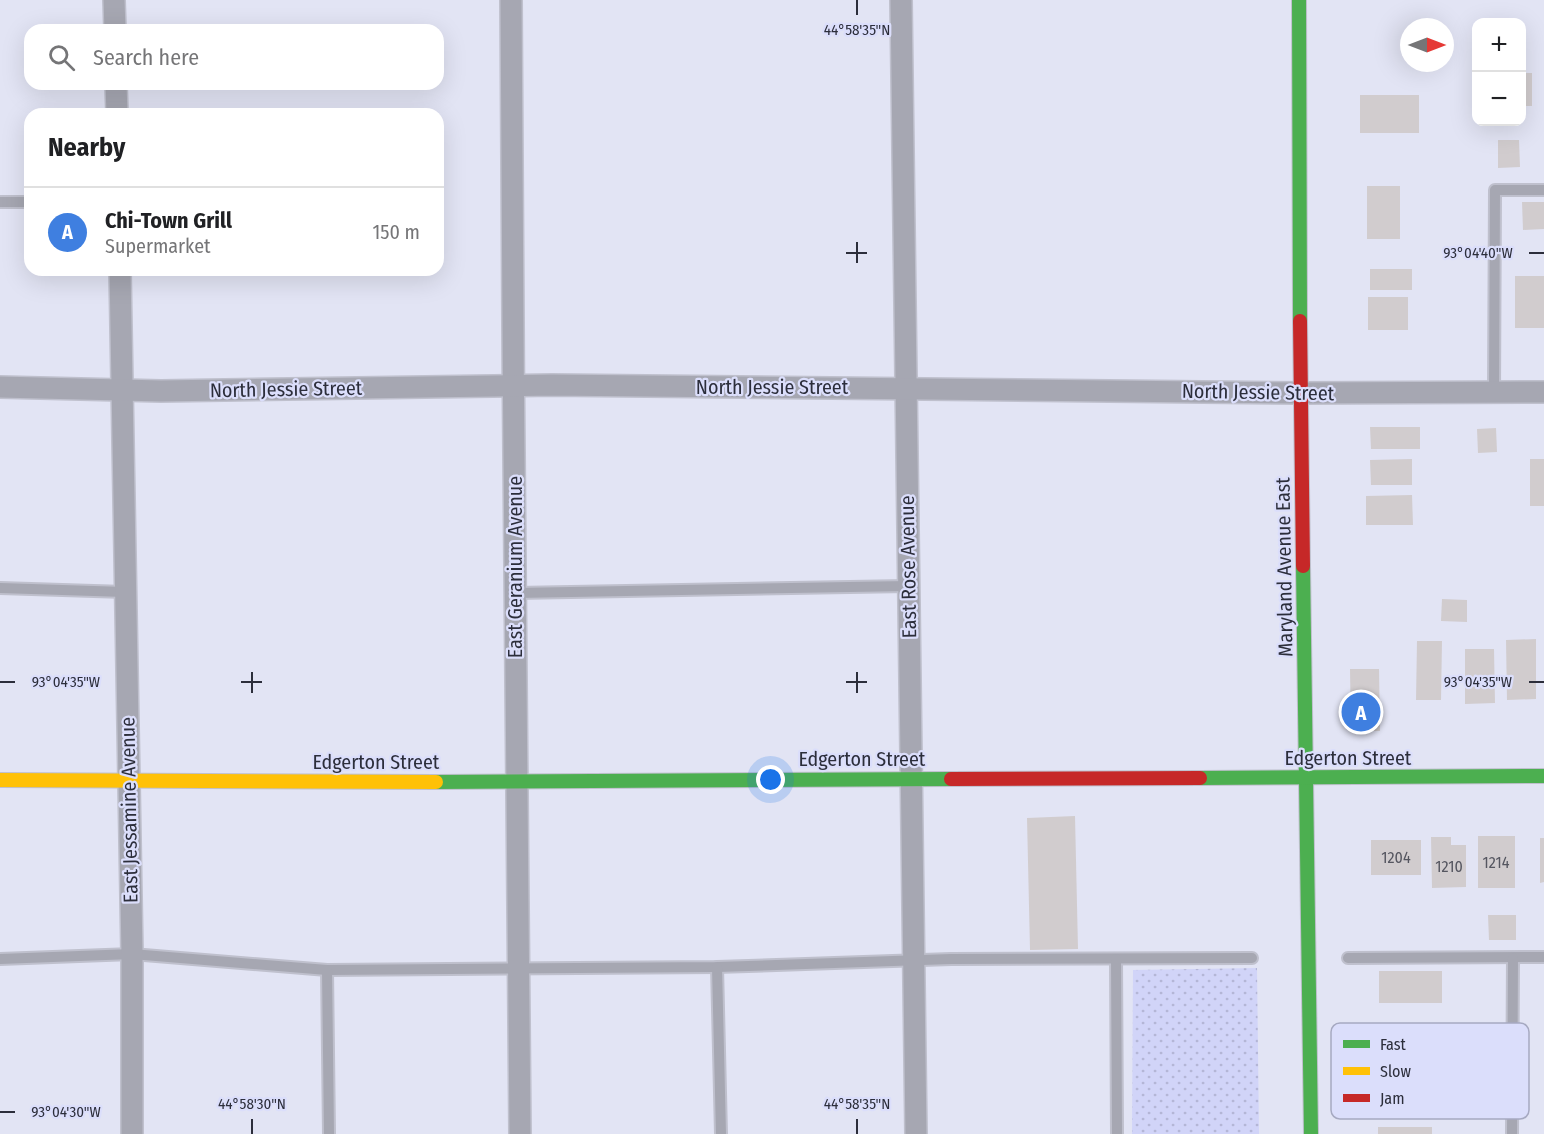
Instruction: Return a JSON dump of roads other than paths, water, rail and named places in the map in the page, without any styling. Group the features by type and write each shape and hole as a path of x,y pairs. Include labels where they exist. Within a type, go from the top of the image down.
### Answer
{"street":[{"path":"114,0 115,24"},
{"name":"East Geranium Avenue","path":"511,0 516,593 515,782 520,1134"},
{"name":"East Rose Avenue","path":"901,0 916,1134"},
{"name":"Maryland Avenue East","path":"1299,0 1301,393 1311,1134"},
{"path":"116,90 117,108"},
{"name":"East Jessamine Avenue","path":"120,276 132,954 132,1134"},
{"name":"North Jessie Street","path":"0,387 123,390 513,386 906,387 1301,393 1544,392"},
{"name":"Edgerton Street","path":"0,780 515,782 1544,776"}],"lane":[{"path":"1494,393 1496,190 1544,190"},
{"path":"0,202 24,202"},
{"path":"516,593 908,586"},
{"path":"0,588 125,592"},
{"path":"0,959 132,954 327,970 717,967 914,960 1252,958"},
{"path":"1348,958 1544,957"},
{"path":"1513,958 1513,1023"},
{"path":"1116,959 1117,1134"},
{"path":"717,967 721,1134"},
{"path":"327,970 329,1134"},
{"path":"1512,1119 1512,1134"}],"place":[{"name":"Chi-Town Grill","path":"1361,712"}]}
